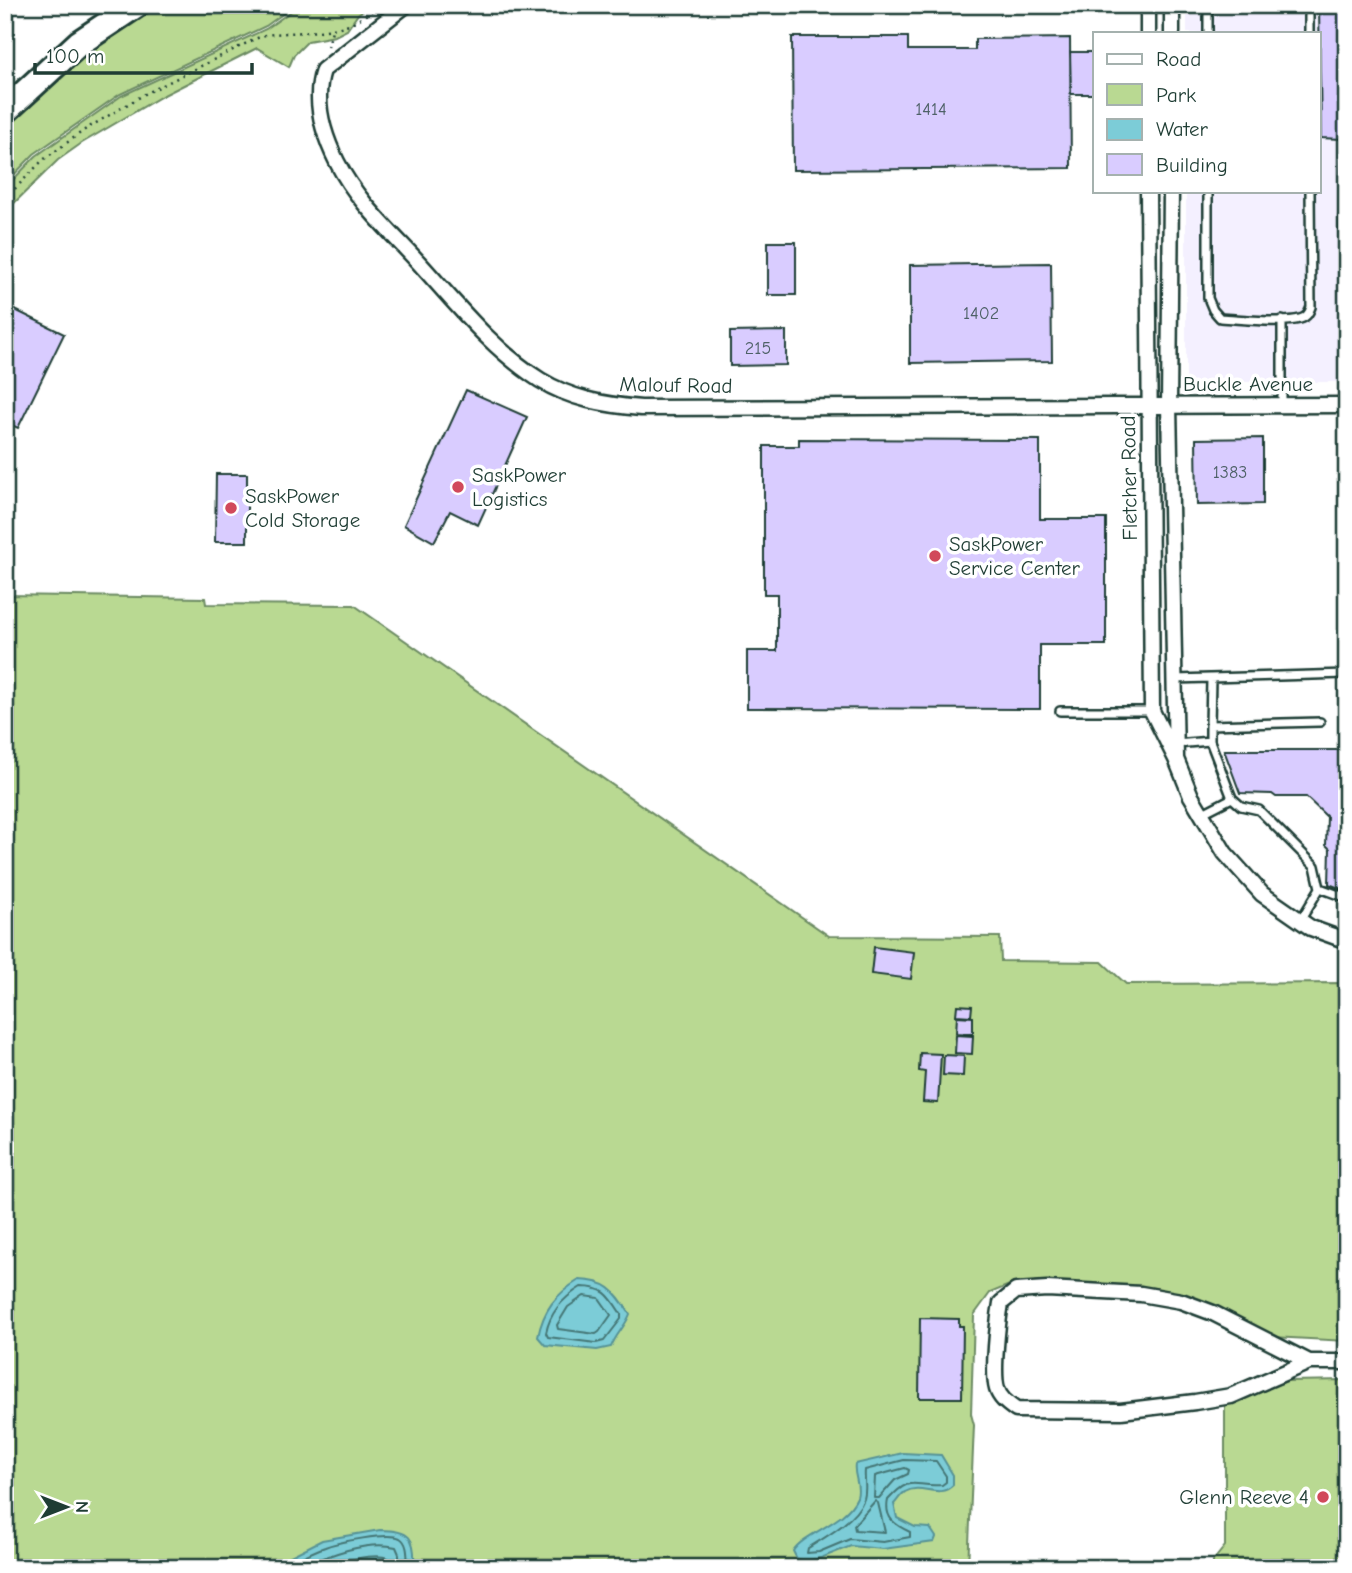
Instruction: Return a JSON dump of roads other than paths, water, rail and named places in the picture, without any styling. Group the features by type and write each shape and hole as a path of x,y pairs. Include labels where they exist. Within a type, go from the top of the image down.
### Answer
{"highway":[{"path":"5,111 79,43 136,5"}],"street":[{"name":"Malouf Road","path":"406,5 323,70 317,98 336,160 365,204 488,338 512,360 565,393 605,405 641,408 1149,405"},
{"path":"1148,5 1148,32"},
{"path":"1172,5 1172,32"},
{"name":"Fletcher Road","path":"1148,192 1152,711 1191,796 1225,853 1262,894 1311,928 1347,941"},
{"name":"Fletcher Road","path":"1171,192 1169,405 1176,759"},
{"name":"Buckle Avenue","path":"1149,405 1347,405"},
{"path":"1309,1362 1213,1313 1181,1301 1141,1294 1047,1289 1016,1291 1001,1303 997,1328 997,1388 1004,1402 1016,1410 1121,1410 1195,1402 1231,1396 1309,1362 1347,1362"}],"lane":[{"path":"1208,5 1208,32"},
{"path":"1309,5 1309,32"},
{"path":"1208,192 1208,298 1213,310 1220,318 1282,320 1302,319 1311,307 1310,192"},
{"path":"1282,320 1282,405"},
{"path":"1175,680 1347,674"},
{"path":"1211,679 1210,741 1231,798 1241,806 1259,810 1315,866 1320,888 1300,921"},
{"path":"1060,711 1152,711"},
{"path":"1210,725 1320,722"},
{"path":"1176,744 1210,741"},
{"path":"1201,814 1231,798"},
{"path":"1320,888 1347,898"}],"water":[{"path":"579,1280 597,1282 610,1288 630,1314 611,1347 597,1350 545,1345 538,1337 543,1319 552,1304"},
{"path":"903,1453 941,1455 953,1475 953,1485 947,1489 911,1489 894,1504 897,1518 915,1527 930,1528 936,1537 934,1542 883,1549 851,1546 821,1558 807,1561 797,1559 793,1551 798,1545 835,1521 852,1506 858,1493 855,1464"},
{"path":"380,1530 398,1532 409,1537 414,1549 414,1568 267,1568 322,1540"}],"place":[{"name":"SaskPower Logistics","path":"458,487"},
{"name":"SaskPower Cold Storage","path":"231,508"},
{"name":"SaskPower Service Center","path":"935,556"},
{"name":"Glenn Reeve 4","path":"1323,1497"}]}
